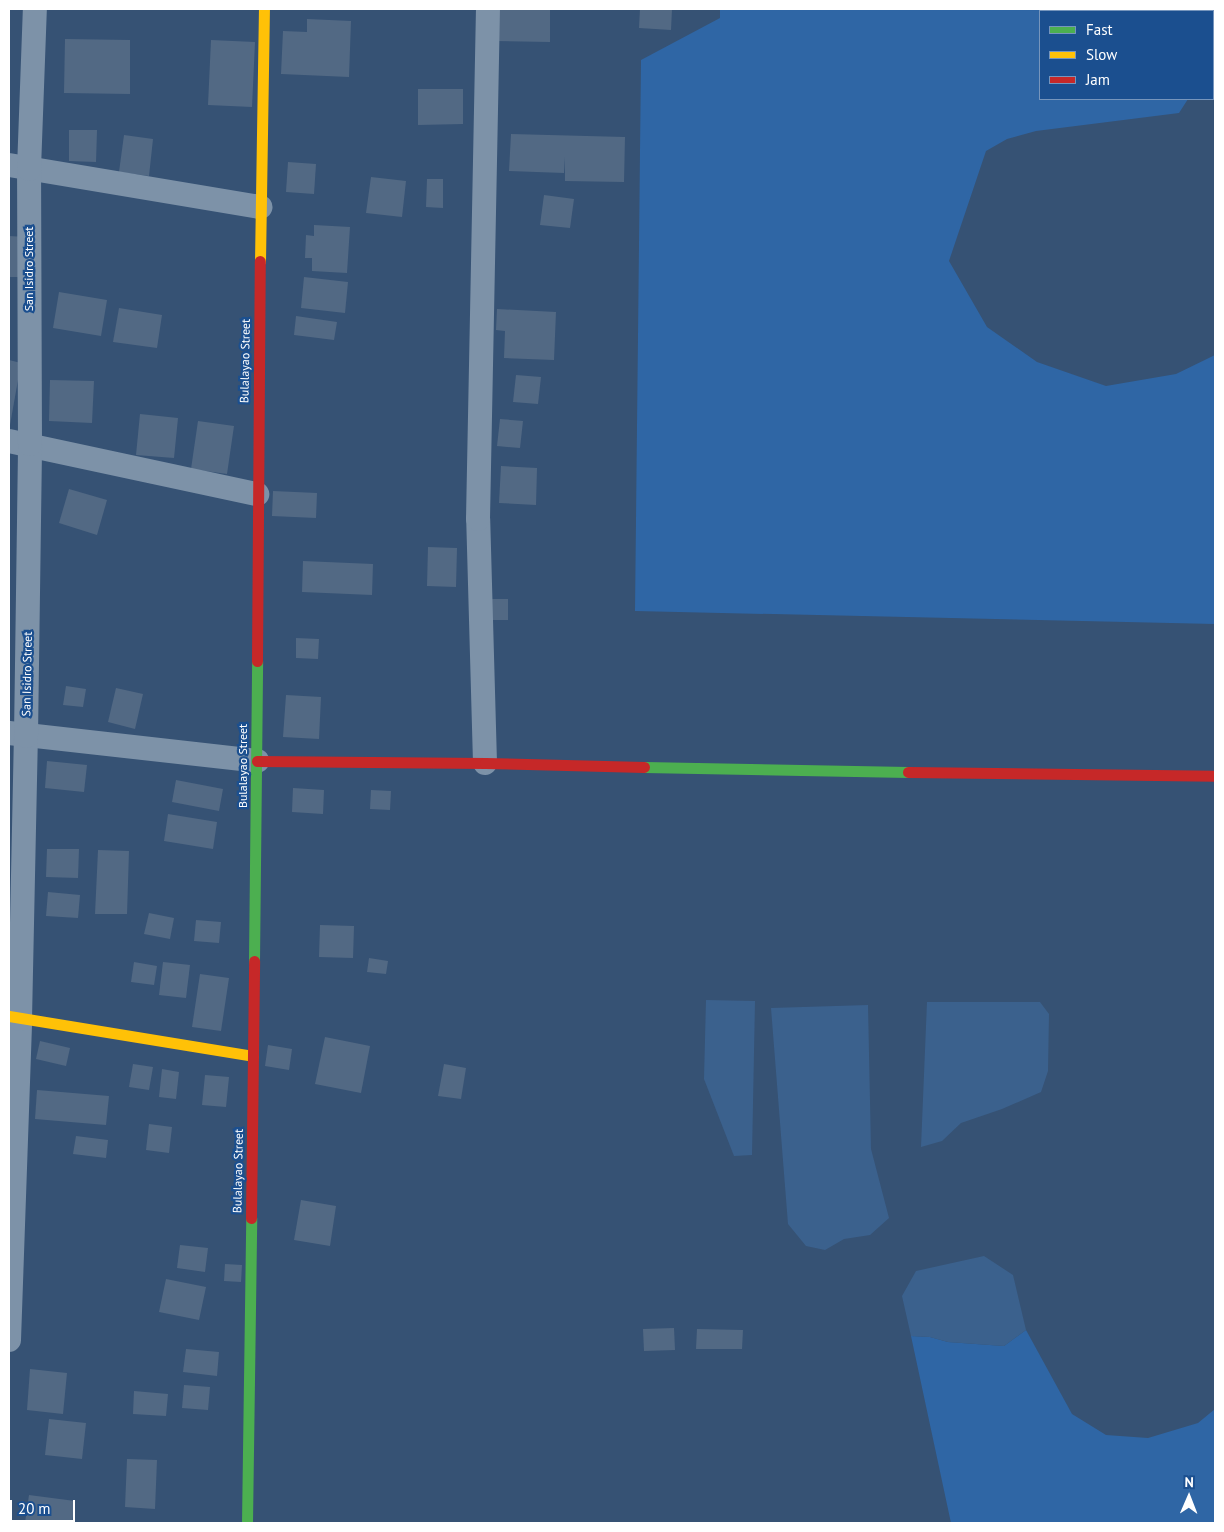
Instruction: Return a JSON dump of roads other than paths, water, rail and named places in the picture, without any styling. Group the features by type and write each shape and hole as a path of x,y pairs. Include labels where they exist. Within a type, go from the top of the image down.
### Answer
{"street":[{"name":"San Isidro Street","path":"9,1340 17,735 19,167 35,9"},
{"name":"Bulalayao Street","path":"247,1523 257,761 257,494 264,9"},
{"path":"484,763 478,519 488,9"},
{"path":"19,167 262,207"},
{"path":"19,442 257,494"},
{"path":"17,735 257,761 484,763 702,769 1215,776"},
{"path":"14,1017 253,1056"}]}
